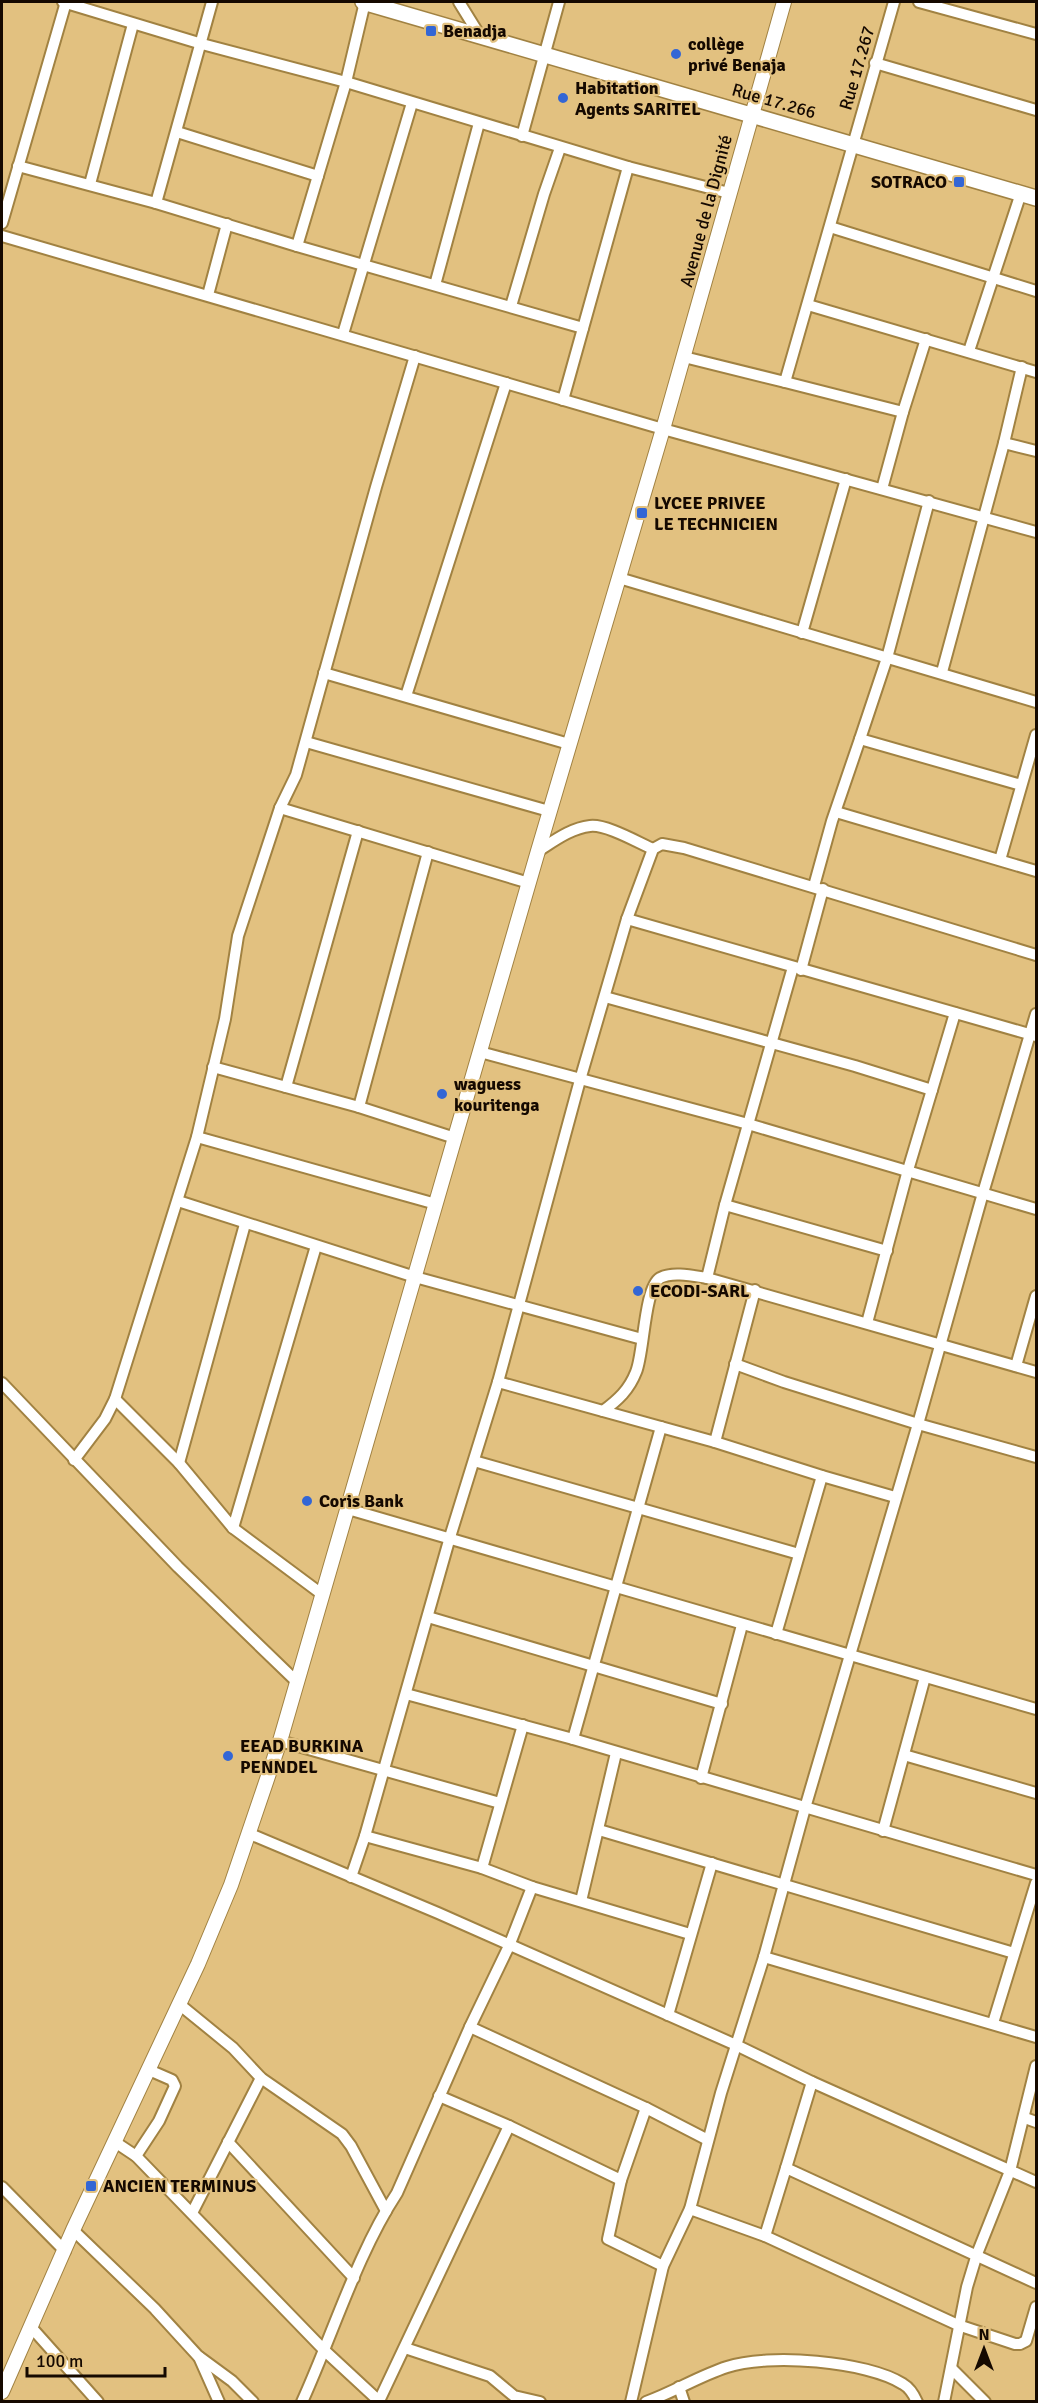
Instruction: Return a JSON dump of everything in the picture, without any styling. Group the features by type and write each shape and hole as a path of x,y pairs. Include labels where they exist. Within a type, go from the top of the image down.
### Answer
{"main road":[{"name":"Rue 17.266","path":"365,2 1029,196"}],"street":[{"path":"2,223 65,2 202,44 346,82 560,148 729,193"},
{"path":"156,202 212,2"},
{"path":"297,246 346,82 365,2"},
{"path":"459,2 480,36"},
{"path":"522,136 557,7 549,2"},
{"name":"Avenue de la Dignité","path":"2,2392 73,2230 179,2004 231,1885 250,1834 323,1595 549,811 684,357 750,114 784,2"},
{"name":"Rue 17.267","path":"785,382 894,2"},
{"path":"919,2 1036,33"},
{"path":"963,14 967,2"},
{"path":"90,184 133,24"},
{"path":"875,63 1036,110"},
{"path":"343,334 412,103"},
{"path":"435,285 479,123"},
{"path":"177,132 318,176"},
{"path":"511,306 560,148"},
{"path":"18,166 156,202 297,246 583,328"},
{"path":"563,400 627,167"},
{"path":"969,351 992,277 1029,196"},
{"path":"208,295 227,224"},
{"path":"830,227 1036,291"},
{"path":"2,236 663,429 1036,532"},
{"path":"808,305 1036,372"},
{"path":"882,489 926,339"},
{"path":"74,1460 105,1419 115,1399 178,1201 197,1137 225,1019 238,936 280,808 296,775 415,357"},
{"path":"684,357 903,412"},
{"path":"942,672 1022,367"},
{"path":"406,696 506,383"},
{"path":"1004,442 1036,451"},
{"path":"802,633 846,479"},
{"path":"707,1278 748,1124 797,968 819,888 836,812 887,658 929,501"},
{"path":"619,578 887,658 942,672 1036,702"},
{"path":"324,673 569,744"},
{"path":"1000,860 1036,735"},
{"path":"860,739 1021,784"},
{"path":"306,742 549,811"},
{"path":"280,808 529,883"},
{"path":"836,812 1036,872"},
{"path":"538,851 565,834 590,826 600,827 653,849"},
{"path":"286,1087 358,831"},
{"path":"351,1877 498,1382 580,1080 627,919 653,849 662,844 684,848 1036,955"},
{"path":"359,1107 428,852"},
{"path":"627,919 1034,1035"},
{"path":"605,997 932,1090"},
{"path":"867,1323 908,1170 955,1013"},
{"path":"631,2402 663,2266 690,2209 708,2140 764,1957 783,1884 918,1424 983,1192 1034,1035 1036,1014"},
{"path":"480,1052 748,1124 1036,1209"},
{"path":"213,1067 359,1107 455,1137"},
{"path":"197,1137 436,1204"},
{"path":"178,1201 415,1277 642,1339"},
{"path":"725,1205 886,1251"},
{"path":"179,1463 245,1224"},
{"path":"233,1528 316,1246"},
{"path":"603,1410 623,1395 631,1383 639,1362 642,1339 656,1282 670,1275 707,1278 755,1290 1036,1372"},
{"path":"715,1442 755,1290"},
{"path":"1016,1365 1036,1297"},
{"path":"735,1364 774,1379 918,1424 1036,1457"},
{"path":"498,1382 715,1442 895,1497"},
{"path":"2,1383 178,1567 297,1682"},
{"path":"115,1399 179,1463 233,1528 323,1595"},
{"path":"573,1739 661,1427"},
{"path":"474,1461 799,1554"},
{"path":"776,1634 822,1476"},
{"path":"348,1509 1036,1709"},
{"path":"428,1617 722,1704"},
{"path":"701,1778 742,1624"},
{"path":"883,1831 925,1677"},
{"path":"406,1694 573,1739 1036,1875"},
{"path":"482,1868 523,1725"},
{"path":"280,1741 500,1803"},
{"path":"581,1901 616,1753"},
{"path":"904,1755 1036,1793"},
{"path":"599,1830 1014,1953"},
{"path":"250,1834 736,2044 812,2082 1036,2182"},
{"path":"365,1836 482,1868 532,1887 690,1934"},
{"path":"668,2015 712,1863"},
{"path":"993,2023 1036,1882"},
{"path":"302,2402 354,2278 386,2211 398,2193 470,2027 509,1946 532,1887"},
{"path":"764,1957 1036,2037"},
{"path":"179,2004 233,2048 261,2078 342,2134 351,2146 386,2211"},
{"path":"470,2027 646,2108 708,2140"},
{"path":"944,2402 958,2325 977,2254 1010,2171 1025,2118 1036,2066"},
{"path":"136,2156 159,2121 175,2086 172,2080 149,2070"},
{"path":"192,2213 261,2078"},
{"path":"765,2236 812,2082"},
{"path":"440,2096 621,2180"},
{"path":"646,2108 621,2180 608,2239 663,2266"},
{"path":"1025,2118 1036,2122"},
{"path":"115,2142 136,2156 325,2351 379,2401 508,2126"},
{"path":"228,2142 354,2278"},
{"path":"786,2168 1036,2283"},
{"path":"2,2187 65,2250"},
{"path":"690,2209 765,2236 958,2325 1020,2344 1026,2341 1036,2307"},
{"path":"73,2230 155,2309 198,2356 232,2381 253,2402"},
{"path":"31,2327 98,2402"},
{"path":"405,2348 490,2376 514,2396 540,2402"},
{"path":"198,2356 219,2402"},
{"path":"646,2402 726,2367 744,2362 775,2360 811,2361 889,2376 906,2385 917,2402"},
{"path":"951,2368 985,2402"},
{"path":"679,2387 684,2402"}],"place":[{"name":"Benadja","path":"431,31"},
{"name":"collège privé Benaja","path":"676,54"},
{"name":"Habitation Agents SARITEL","path":"563,98"},
{"name":"SOTRACO","path":"959,182"},
{"name":"LYCEE PRIVEE LE TECHNICIEN","path":"642,513"},
{"name":"waguess kouritenga","path":"442,1094"},
{"name":"ECODI-SARL","path":"638,1291"},
{"name":"Coris Bank","path":"307,1501"},
{"name":"EEAD BURKINA PENNDEL","path":"228,1756"},
{"name":"ANCIEN TERMINUS","path":"91,2186"}]}
